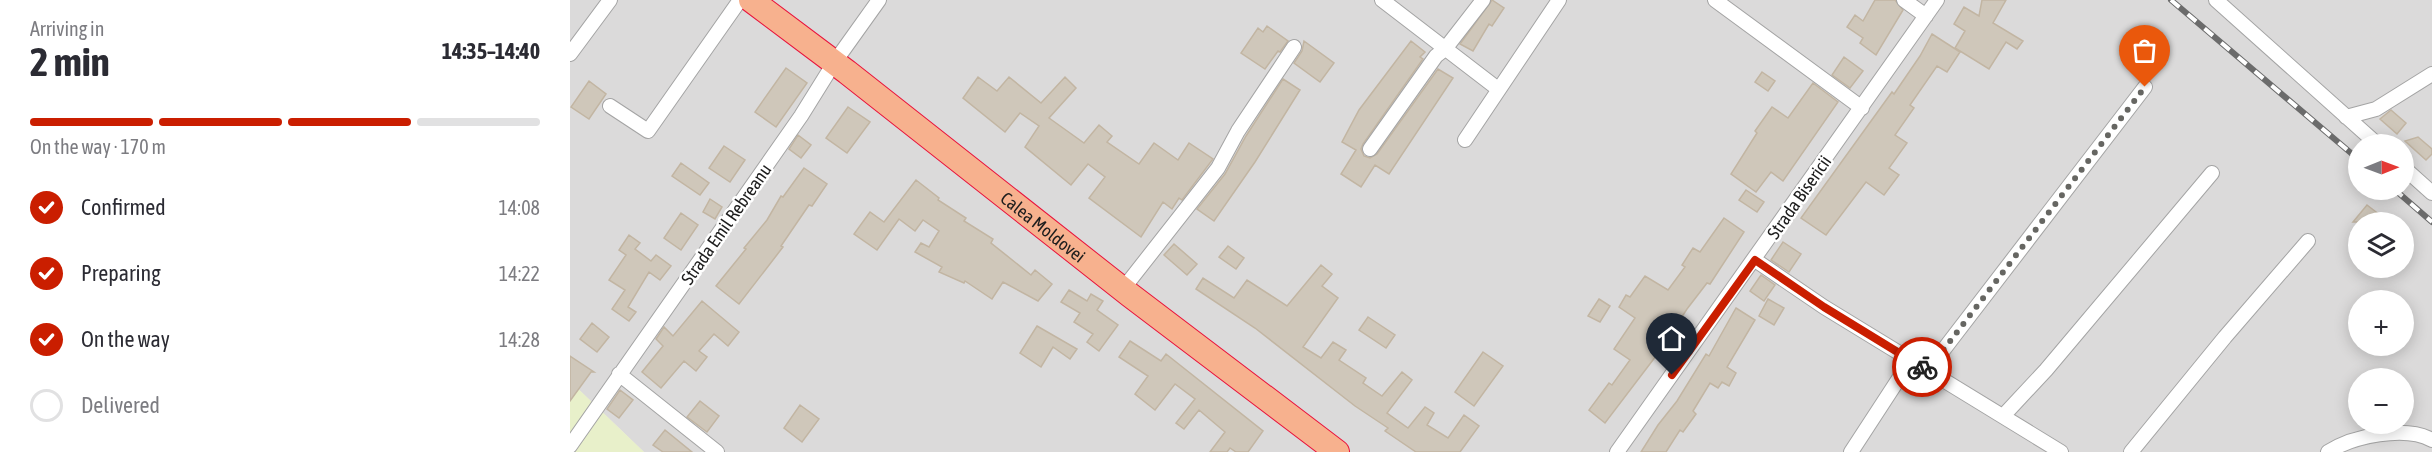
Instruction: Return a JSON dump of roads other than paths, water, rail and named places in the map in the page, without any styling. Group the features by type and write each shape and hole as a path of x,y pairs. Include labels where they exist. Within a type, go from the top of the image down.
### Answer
{"highway":[{"name":"Calea Moldovei","path":"751,0 1337,452"}],"street":[{"path":"570,54 610,0"},
{"path":"610,106 648,130 740,0"},
{"name":"Strada Emil Rebreanu","path":"570,446 801,116 834,63 879,0"},
{"path":"1382,0 1498,89"},
{"path":"1370,149 1436,56 1446,49 1483,0"},
{"path":"1465,140 1559,0"},
{"path":"1715,0 1862,108"},
{"path":"1904,0 1926,16"},
{"name":"Strada Bisericii","path":"1617,452 1937,0"},
{"path":"2216,0 2366,134"},
{"path":"1123,289 1218,168 1238,131 1294,47"},
{"path":"2346,117 2376,109 2432,74"},
{"path":"1928,370 2145,87"},
{"path":"2004,415 2054,361 2212,173"},
{"path":"2419,181 2432,173"},
{"path":"2414,177 2432,193"},
{"path":"2131,452 2225,337 2308,241"},
{"path":"1755,260 1824,307 2004,415 2061,452"},
{"path":"1851,452 1911,360"},
{"path":"619,374 717,452"},
{"path":"2328,452 2379,434 2413,434 2432,440"}],"railway":[{"path":"2171,0 2348,150"},
{"path":"2407,200 2432,222"}]}
